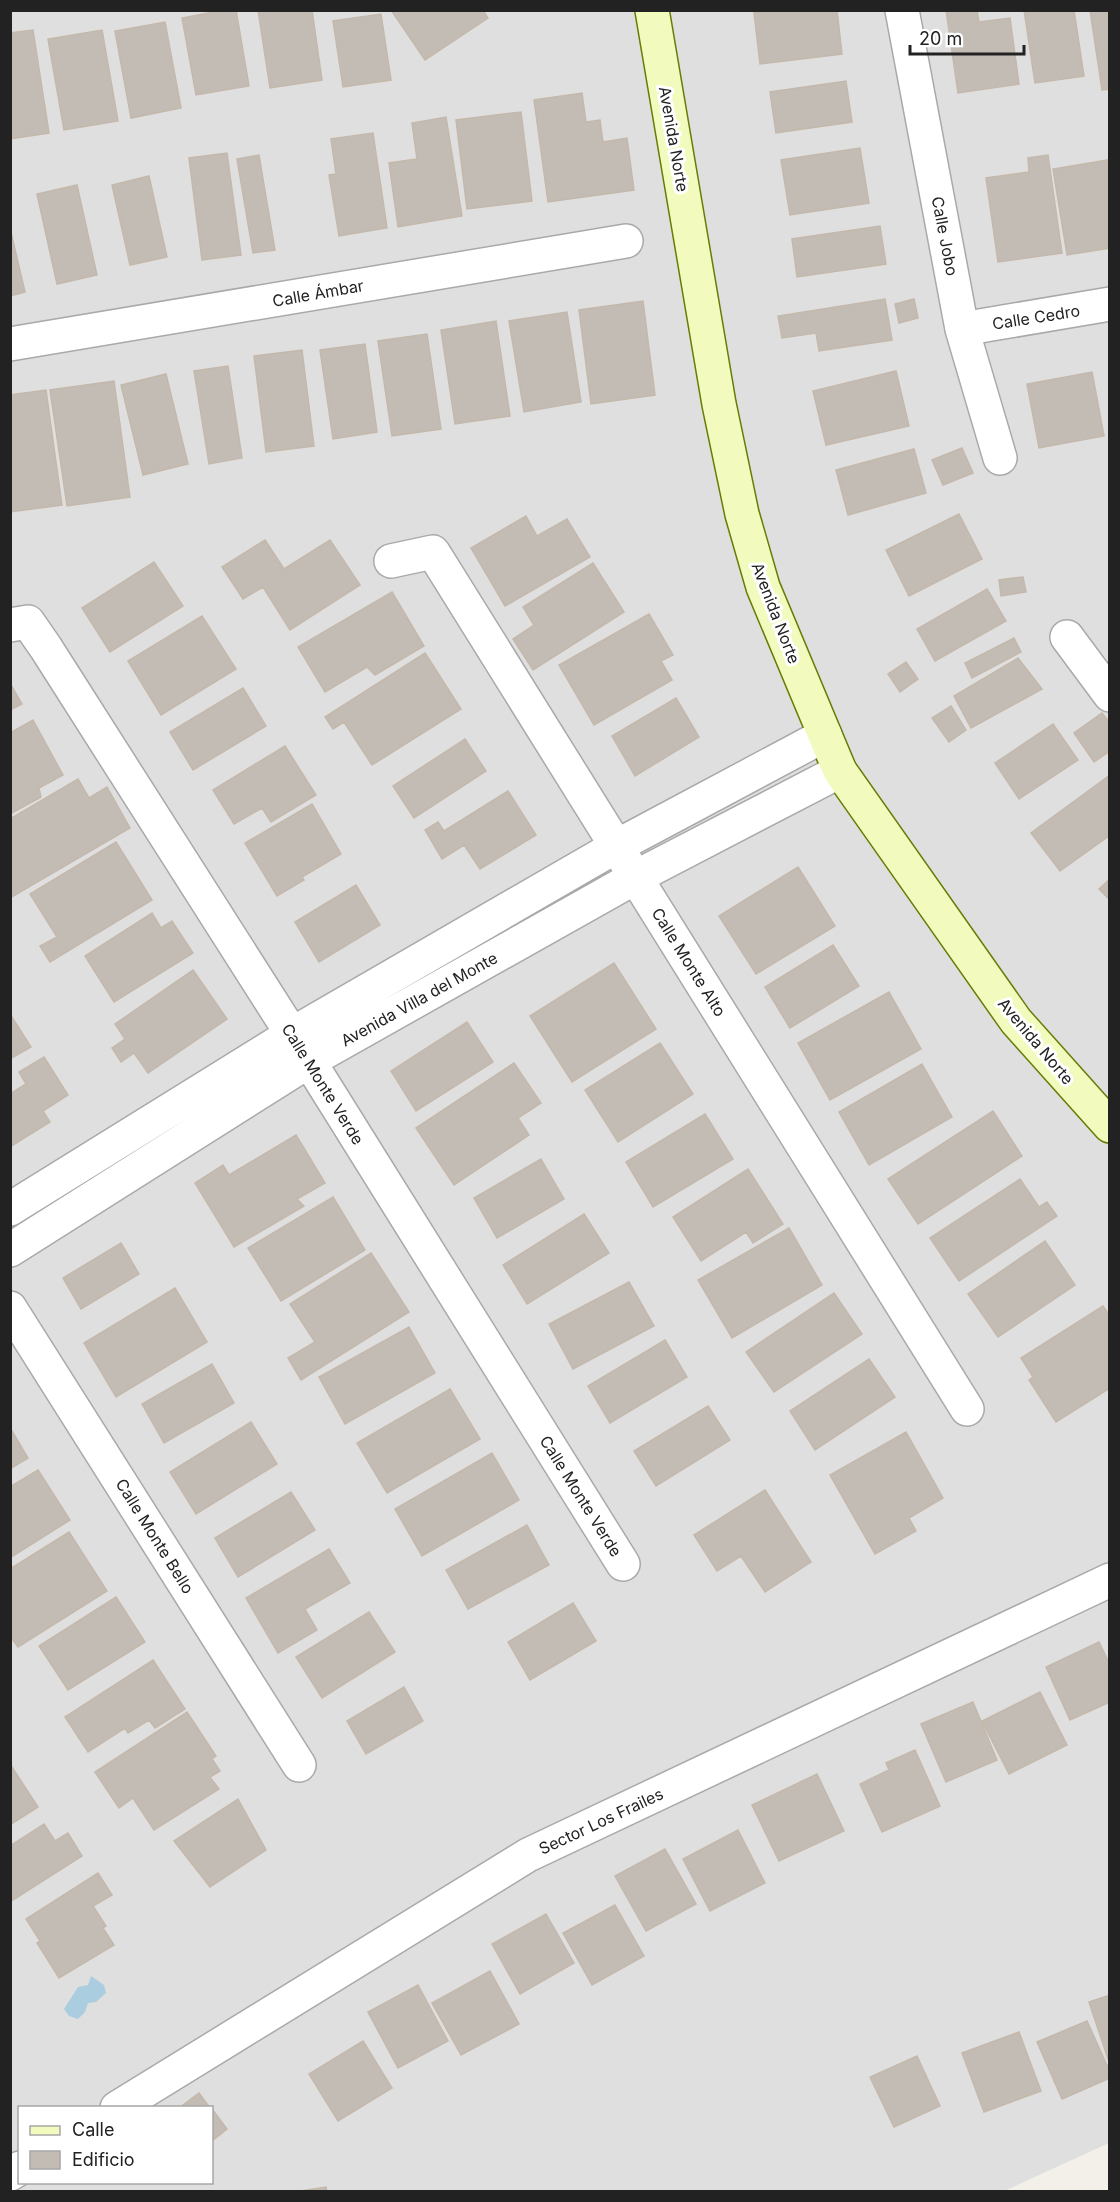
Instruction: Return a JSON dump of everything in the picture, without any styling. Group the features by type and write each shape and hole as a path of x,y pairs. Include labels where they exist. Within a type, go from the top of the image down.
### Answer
{"street":[{"name":"Avenida Norte","path":"652,10 719,404 742,514 764,587 840,771 1016,1021 1110,1126"},
{"name":"Calle Jobo","path":"902,10 962,329 1000,458"},
{"name":"Calle Ámbar","path":"10,344 626,241"},
{"name":"Calle Cedro","path":"962,329 1110,304"},
{"name":"Calle Monte Alto","path":"391,561 433,552 967,1409"},
{"name":"Calle Monte Verde","path":"10,625 28,622 301,1048 623,1564"},
{"path":"1067,638 1110,695"},
{"name":"Avenida Villa del Monte","path":"10,1250 301,1048 617,846 825,735"},
{"name":"Avenida Villa del Monte","path":"10,1209 301,1048 840,771"},
{"name":"Calle Monte Bello","path":"10,1308 299,1765"},
{"name":"Sector Los Frailes","path":"120,2106 528,1855 1110,1580"}],"shaded area":[{"path":"11,11 1109,11 1109,2143 1002,2192 11,2192"}],"water":[{"path":"91,1976 104,1985 106,1993 96,2002 88,2003 85,2012 78,2019 69,2016 64,2009 78,1987 88,1985"}],"building":[{"path":"236,10 249,86 196,95 182,18"},
{"path":"258,10 312,10 322,80 270,88"},
{"path":"391,10 483,10 488,18 425,60"},
{"path":"774,10 837,10 842,54 760,64 754,13"},
{"path":"946,10 977,10 979,22 1010,18 1019,84 958,93"},
{"path":"1024,10 1074,10 1084,76 1035,83"},
{"path":"1090,10 1110,10 1110,89 1102,90"},
{"path":"381,14 391,80 343,87 333,21"},
{"path":"165,22 181,108 131,118 115,31"},
{"path":"33,30 49,133 10,139 10,33"},
{"path":"102,30 118,121 64,130 48,39"},
{"path":"846,81 852,122 776,133 770,92"},
{"path":"582,93 586,122 600,120 603,142 627,138 634,190 548,202 534,100"},
{"path":"521,112 532,201 467,209 456,120"},
{"path":"446,117 462,216 398,227 389,163 417,159 412,123"},
{"path":"373,133 387,228 339,236 329,175 336,174 331,139"},
{"path":"860,148 869,203 790,215 781,160"},
{"path":"227,153 241,255 202,260 189,158"},
{"path":"259,155 275,250 253,253 237,159"},
{"path":"1048,155 1062,253 998,262 986,178 1029,172 1028,158"},
{"path":"1108,160 1110,248 1067,255 1053,169"},
{"path":"149,176 167,257 130,265 112,185"},
{"path":"77,185 97,275 57,284 37,194"},
{"path":"880,226 886,264 797,277 792,239"},
{"path":"10,228 25,292 10,296"},
{"path":"885,299 892,340 819,351 816,333 782,338 778,316"},
{"path":"914,299 918,318 899,323 895,304"},
{"path":"643,301 655,395 591,404 579,310"},
{"path":"567,312 581,402 524,412 509,321"},
{"path":"496,321 510,416 455,424 441,330"},
{"path":"427,334 441,429 392,436 378,341"},
{"path":"365,344 377,432 333,439 320,350"},
{"path":"302,350 314,446 266,452 254,356"},
{"path":"228,366 242,458 209,464 194,371"},
{"path":"896,371 909,426 826,445 813,391"},
{"path":"1092,372 1104,436 1039,448 1027,384"},
{"path":"166,374 188,464 143,475 121,385"},
{"path":"114,381 130,497 67,506 50,390"},
{"path":"46,390 62,505 10,512 10,395"},
{"path":"962,448 973,473 943,485 932,460"},
{"path":"914,449 926,493 848,515 836,470"},
{"path":"959,514 982,559 909,596 886,550"},
{"path":"526,516 537,536 567,519 590,557 505,606 471,548"},
{"path":"265,540 284,569 330,540 360,585 290,630 263,587 243,599 222,567"},
{"path":"154,562 183,606 110,652 82,608"},
{"path":"593,563 624,612 533,670 513,639 534,625 523,607"},
{"path":"1023,577 1026,592 1001,596 999,580"},
{"path":"987,589 1006,621 935,661 917,629"},
{"path":"392,592 424,646 375,675 367,667 325,692 298,647"},
{"path":"649,614 673,655 661,661 672,680 594,725 559,665"},
{"path":"202,616 236,669 161,715 128,661"},
{"path":"1014,638 1021,652 972,678 965,663"},
{"path":"425,653 461,709 372,765 344,722 333,729 325,717"},
{"path":"1018,658 1042,689 971,728 954,696"},
{"path":"906,662 918,679 900,692 888,674"},
{"path":"10,683 22,704 10,710"},
{"path":"243,688 266,726 193,770 170,732"},
{"path":"676,698 699,737 635,776 612,736"},
{"path":"951,706 966,730 949,742 932,718"},
{"path":"1102,713 1110,723 1110,751 1094,762 1074,733"},
{"path":"33,720 63,775 39,788 41,797 10,814 10,733"},
{"path":"1053,724 1078,760 1019,799 995,763"},
{"path":"465,739 486,771 414,818 393,786"},
{"path":"285,746 316,795 271,822 262,808 234,824 213,790"},
{"path":"1110,775 1110,835 1060,871 1031,833"},
{"path":"78,779 89,798 107,787 130,828 10,898 10,819"},
{"path":"508,791 536,835 480,869 464,845 442,859 425,830 438,822 444,831"},
{"path":"312,804 341,854 302,877 304,880 277,896 245,843"},
{"path":"116,842 152,900 50,962 40,946 57,937 30,894"},
{"path":"798,867 835,926 756,974 719,916"},
{"path":"1110,879 1110,900 1099,889"},
{"path":"356,885 380,925 319,962 295,922"},
{"path":"152,913 161,928 172,921 193,953 114,1002 85,956"},
{"path":"833,945 859,986 790,1028 765,987"},
{"path":"614,963 656,1029 572,1082 530,1016"},
{"path":"193,970 227,1019 148,1073 134,1053 121,1062 112,1048 125,1039 115,1024"},
{"path":"889,992 921,1049 830,1100 798,1043"},
{"path":"10,1014 31,1047 10,1059"},
{"path":"467,1022 493,1062 416,1111 391,1071"},
{"path":"660,1043 693,1094 618,1142 585,1090"},
{"path":"44,1057 68,1095 43,1111 50,1122 10,1147 10,1094 26,1084 19,1072"},
{"path":"514,1063 541,1103 518,1118 529,1135 454,1185 416,1128"},
{"path":"922,1064 952,1117 869,1165 839,1112"},
{"path":"993,1111 1022,1156 918,1224 888,1179"},
{"path":"705,1114 733,1159 653,1207 626,1162"},
{"path":"296,1135 325,1183 297,1199 304,1206 234,1247 195,1183 223,1165 229,1175"},
{"path":"541,1159 564,1199 497,1238 474,1198"},
{"path":"748,1169 783,1224 753,1243 746,1232 701,1261 673,1217"},
{"path":"1020,1179 1039,1207 1047,1202 1057,1216 959,1281 930,1238"},
{"path":"333,1197 365,1250 281,1301 248,1248"},
{"path":"584,1214 609,1253 527,1304 503,1265"},
{"path":"789,1228 822,1285 732,1338 698,1280"},
{"path":"1045,1241 1075,1285 998,1337 968,1294"},
{"path":"121,1243 139,1274 81,1309 63,1278"},
{"path":"371,1253 409,1312 301,1380 288,1358 315,1342 290,1304"},
{"path":"629,1282 654,1326 573,1369 549,1324"},
{"path":"175,1288 207,1342 116,1397 84,1343"},
{"path":"834,1293 862,1334 774,1392 746,1352"},
{"path":"1103,1306 1110,1316 1110,1388 1056,1422 1029,1380 1033,1377 1021,1358"},
{"path":"409,1327 435,1373 345,1424 319,1377"},
{"path":"665,1340 687,1377 610,1423 588,1386"},
{"path":"869,1359 895,1397 815,1450 790,1411"},
{"path":"212,1364 234,1403 164,1443 142,1404"},
{"path":"450,1389 480,1439 387,1493 357,1443"},
{"path":"708,1406 730,1440 656,1486 634,1451"},
{"path":"251,1422 277,1464 196,1514 170,1472"},
{"path":"12,1431 28,1458 10,1469 10,1432"},
{"path":"906,1432 943,1498 909,1518 916,1531 875,1554 830,1475"},
{"path":"492,1453 519,1500 422,1556 395,1509"},
{"path":"38,1470 70,1520 10,1558 10,1487"},
{"path":"765,1490 811,1562 765,1592 741,1556 717,1571 694,1535"},
{"path":"291,1492 315,1530 238,1577 215,1538"},
{"path":"527,1525 549,1565 468,1609 446,1570"},
{"path":"69,1532 107,1591 18,1647 10,1636 10,1569"},
{"path":"329,1549 350,1583 305,1609 317,1630 278,1653 246,1598"},
{"path":"116,1597 145,1642 68,1690 39,1646"},
{"path":"573,1603 596,1641 530,1680 508,1642"},
{"path":"369,1612 395,1652 322,1698 296,1657"},
{"path":"1099,1642 1110,1665 1110,1702 1070,1720 1046,1667"},
{"path":"153,1660 185,1709 155,1728 149,1720 128,1733 125,1728 88,1752 65,1717"},
{"path":"404,1687 423,1721 366,1754 347,1721"},
{"path":"1040,1692 1067,1745 1009,1774 982,1721"},
{"path":"973,1702 997,1760 946,1782 921,1724"},
{"path":"187,1712 216,1756 212,1759 220,1771 210,1777 219,1789 154,1830 133,1798 119,1808 95,1772"},
{"path":"915,1750 940,1806 882,1832 860,1784 889,1770 886,1763"},
{"path":"10,1764 38,1807 10,1825"},
{"path":"817,1774 844,1831 779,1861 752,1805"},
{"path":"238,1799 266,1850 210,1887 174,1841"},
{"path":"44,1824 55,1841 68,1833 82,1856 10,1902 10,1846"},
{"path":"738,1830 765,1883 710,1911 683,1859"},
{"path":"665,1849 696,1904 646,1931 615,1876"},
{"path":"98,1873 112,1895 93,1906 106,1926 103,1928 114,1945 59,1978 37,1943 40,1941 26,1919"},
{"path":"615,1905 644,1956 592,1985 563,1933"},
{"path":"546,1914 574,1963 520,1994 492,1944"},
{"path":"490,1971 519,2024 461,2055 432,2003"},
{"path":"418,1985 448,2041 398,2068 368,2012"},
{"path":"1110,1995 1110,2062 1109,2062 1089,2002"},
{"path":"1087,2021 1110,2072 1110,2078 1062,2099 1037,2042"},
{"path":"1019,2032 1041,2091 984,2112 962,2053"},
{"path":"363,2041 392,2088 338,2121 309,2074"},
{"path":"917,2056 940,2106 894,2127 870,2077"},
{"path":"199,2093 209,2106 182,2106"},
{"path":"213,2110 227,2129 213,2140"},
{"path":"326,2187 327,2192 294,2192"}]}
